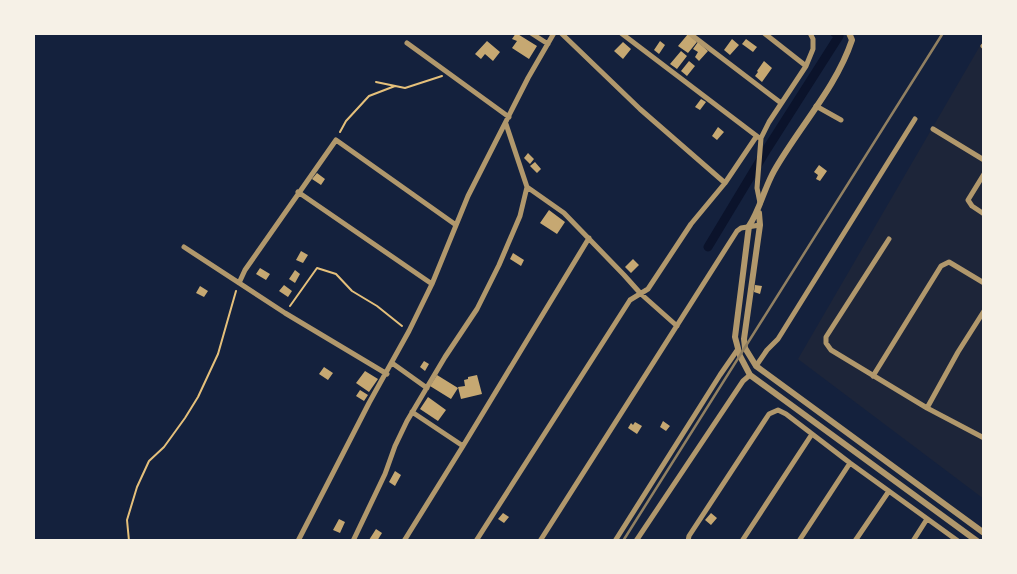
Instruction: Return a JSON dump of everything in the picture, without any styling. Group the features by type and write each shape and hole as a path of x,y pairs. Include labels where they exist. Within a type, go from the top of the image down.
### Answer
{"street":[{"path":"531,33 548,44"},
{"path":"298,541 409,331 432,285 468,196 554,33"},
{"path":"561,33 640,109 725,183"},
{"path":"621,33 759,137 757,188 760,225 744,343 755,366 984,533"},
{"path":"689,33 781,103"},
{"path":"764,33 806,66"},
{"path":"476,541 630,300 648,289 691,224 759,137 806,66 813,49 810,33"},
{"path":"852,35 841,66 775,171 749,226 735,337 738,350 750,375 977,541"},
{"path":"353,541 412,412 477,309 499,265 520,216 527,187 507,120 407,43"},
{"path":"816,106 841,120"},
{"path":"636,541 743,381 778,339 915,119"},
{"path":"933,129 984,160"},
{"path":"239,283 245,270 336,139 456,225"},
{"path":"984,174 968,200 984,214"},
{"path":"527,187 564,214 641,294 677,326"},
{"path":"298,192 432,285"},
{"path":"540,541 737,231 760,225"},
{"path":"404,541 589,238"},
{"path":"889,239 826,337 826,343 831,350 873,376 984,438"},
{"path":"184,247 285,313 387,374"},
{"path":"873,376 941,266 949,262 984,283"},
{"path":"927,408 984,311"},
{"path":"615,541 720,375 744,343"},
{"path":"392,363 427,388"},
{"path":"688,541 769,414 778,410 958,541"},
{"path":"412,412 463,446"},
{"path":"742,541 812,435"},
{"path":"799,541 850,463"},
{"path":"855,541 889,491"},
{"path":"913,541 928,519"}],"path":[{"path":"376,82 405,88 449,74"},
{"path":"336,139 346,121 369,96 395,86"},
{"path":"285,313 317,268 336,274 352,291 409,331"},
{"path":"129,541 127,520 137,487 149,460 164,447 185,418 207,379 218,355 239,283"}],"shaded area":[{"path":"984,39 984,499 798,359"}],"building":[{"path":"516,33 537,46 529,59 512,48 517,41 512,39"},
{"path":"688,34 697,42 688,53 678,46"},
{"path":"732,39 739,45 730,55 724,50"},
{"path":"746,39 757,47 753,52 742,44"},
{"path":"487,41 500,52 493,61 485,54 481,59 475,54"},
{"path":"660,41 665,45 659,54 654,50"},
{"path":"623,42 631,49 623,59 614,51"},
{"path":"698,42 708,51 699,61 695,57 698,52 693,49"},
{"path":"681,51 687,56 677,69 670,64"},
{"path":"689,61 695,66 687,76 681,71"},
{"path":"764,61 772,68 762,82 755,76"},
{"path":"701,99 706,102 700,110 695,107"},
{"path":"718,127 724,132 717,140 712,136"},
{"path":"528,153 534,159 530,164 524,158"},
{"path":"535,162 541,169 537,173 530,166"},
{"path":"819,165 827,171 820,181 816,179 818,175 814,172"},
{"path":"317,173 325,179 321,185 312,179"},
{"path":"549,210 565,222 557,234 540,223"},
{"path":"301,251 308,255 303,263 296,260"},
{"path":"513,253 524,260 521,266 510,259"},
{"path":"633,259 639,265 631,273 625,267"},
{"path":"260,268 270,274 266,280 256,274"},
{"path":"295,270 300,274 295,283 289,279"},
{"path":"284,285 292,291 288,297 279,291"},
{"path":"755,285 762,286 760,294 754,292"},
{"path":"200,286 208,291 204,297 196,293"},
{"path":"424,361 429,364 425,371 420,367"},
{"path":"324,367 333,373 328,380 319,374"},
{"path":"365,371 378,379 369,392 356,383"},
{"path":"437,375 458,388 451,399 430,386"},
{"path":"477,375 482,394 461,399 458,387 465,386 464,380 468,377"},
{"path":"360,390 368,395 364,401 356,396"},
{"path":"428,397 446,410 438,421 420,409"},
{"path":"663,421 670,426 666,431 660,427"},
{"path":"635,422 642,426 637,434 628,428"},
{"path":"395,471 401,475 395,486 389,482"},
{"path":"503,513 509,517 504,523 498,519"},
{"path":"711,513 717,518 711,525 705,520"},
{"path":"339,519 345,522 340,533 333,530"},
{"path":"376,529 382,533 377,541 369,540"}],"waterway":[{"path":"708,247 839,36 835,33"}],"railway":[{"path":"623,541 943,33"}]}
